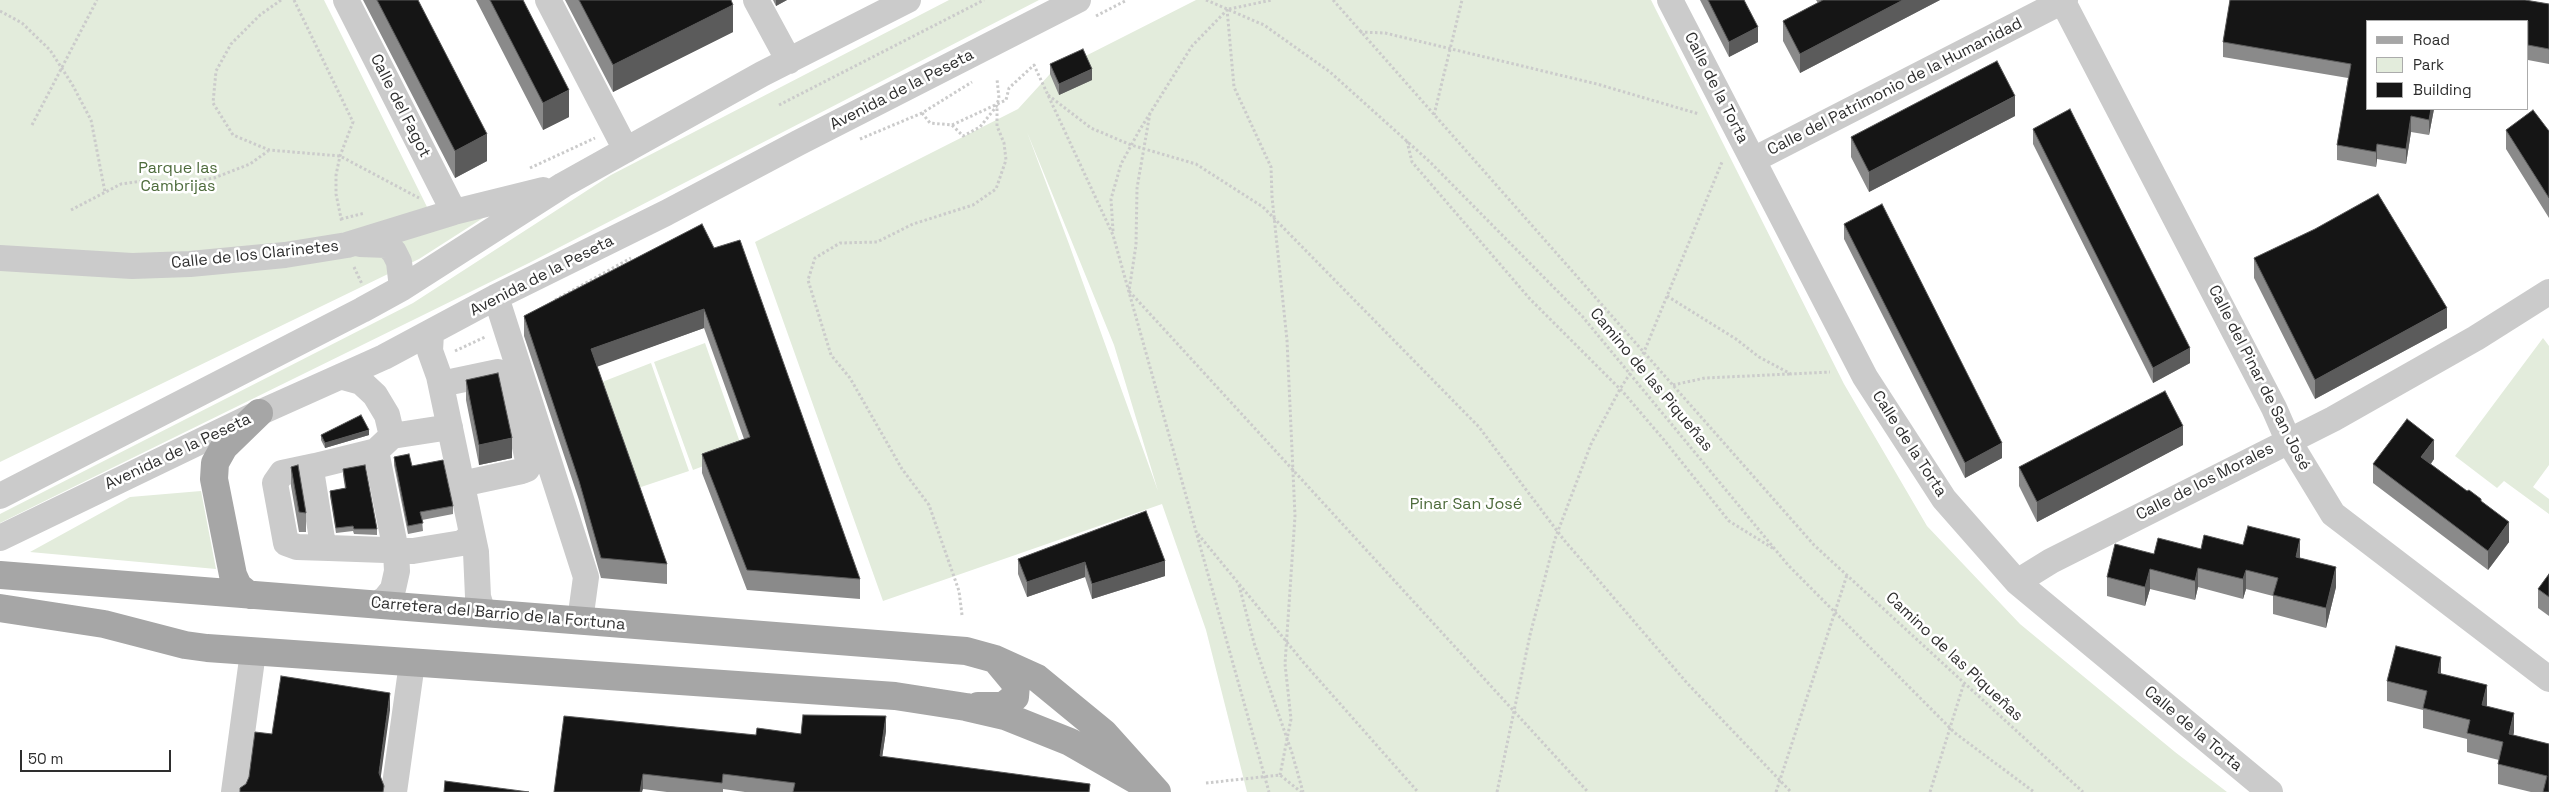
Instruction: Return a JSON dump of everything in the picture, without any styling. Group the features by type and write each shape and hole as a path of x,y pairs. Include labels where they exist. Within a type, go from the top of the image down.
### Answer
{"main road":[{"path":"249,595 238,586 233,575 214,479 215,463 224,447 259,413"},
{"name":"Carretera del Barrio de la Fortuna","path":"0,576 966,651 995,658 1037,678 1104,733 1157,792"},
{"name":"Carretera del Barrio de la Fortuna","path":"0,608 104,624 185,645 253,652 895,696 966,706 1005,716 1070,742 1157,792"},
{"name":"Carretera del Barrio de la Fortuna","path":"966,706 1003,706 1015,697 1016,684 995,658"}],"street":[{"name":"Calle del Fagot","path":"346,0 454,212"},
{"path":"548,0 626,150"},
{"path":"756,0 789,61"},
{"path":"0,496 353,315 402,288 563,185 789,61 908,0"},
{"name":"Avenida de la Peseta","path":"0,538 259,413 343,377 431,333 496,297 666,214 798,143 1078,0"},
{"name":"Calle de la Torta","path":"1670,0 1865,377 1944,498 2017,582 2270,792"},
{"name":"Calle del Patrimonio de la Humanidad","path":"1753,160 2063,0"},
{"name":"Calle del Pinar de San José","path":"2063,0 2270,399 2288,440 2333,514 2549,679"},
{"name":"Calle de los Clarinetes","path":"0,258 132,266 190,264 285,255 346,245 454,212 563,185"},
{"path":"346,245 376,243 387,245 394,252 399,262 402,288"},
{"name":"Calle de los Morales","path":"2017,582 2051,561 2333,419 2476,338 2549,292"},
{"path":"496,297 586,577 580,621"},
{"path":"431,333 430,351 441,384 478,564 478,597 483,613"},
{"path":"441,384 498,372 510,380 529,465 522,472 466,483 462,487"},
{"path":"343,377 361,382 375,395 387,415 384,444 397,571 393,589 385,600 377,604"},
{"path":"450,426 314,466 282,473 276,483 286,542 297,547 412,551 462,543 472,535"},
{"path":"314,466 311,474 322,539 329,548"},
{"path":"234,792 253,652"},
{"path":"394,792 412,663"}],"path":[{"path":"32,125 96,0"},
{"path":"281,0 260,15 231,44 216,71 213,103 233,135 269,150 340,156 422,199"},
{"path":"294,0 353,122 340,156 336,175 336,194 346,245"},
{"path":"778,104 984,0"},
{"name":"Camino de las Piqueñas","path":"1206,0 1264,25 1330,72 1430,162 1582,316 1776,551 1950,728 2034,792"},
{"path":"1113,235 1112,199 1121,164 1192,46 1227,9 1272,0"},
{"name":"Camino de las Piqueñas","path":"1333,0 1359,32 1814,545 2083,792"},
{"path":"1434,116 1462,0"},
{"path":"1227,9 1234,87 1272,167 1274,218 1286,340 1295,516 1285,664 1291,719 1280,775"},
{"path":"0,11 22,23 50,50 92,120 105,192"},
{"path":"1359,32 1385,33 1449,48 1598,84 1699,114"},
{"path":"922,113 930,123 952,125 1006,100 1009,88 1034,65 1113,235 1269,792"},
{"path":"962,615 959,592 929,505 902,469 850,378 830,355 808,280 815,258 840,243 877,242 912,224 973,205 996,188 1006,160 1004,143 997,126 999,98 997,80"},
{"path":"1048,95 1091,128 1131,145 1196,164 1263,207 1479,427 1557,532 1687,683 1791,792"},
{"path":"952,125 963,136 980,127 997,105"},
{"path":"1129,291 1136,245 1137,188 1150,113"},
{"path":"522,172 602,136"},
{"path":"1406,140 1412,162 1530,299 1620,389 1729,521 1776,551"},
{"path":"71,210 121,184 150,180 180,184 214,178 250,164 269,150"},
{"path":"1497,792 1542,583 1557,532 1591,444 1620,389 1644,352 1722,162"},
{"path":"1129,291 1588,792"},
{"path":"1667,296 1736,339 1759,357 1791,374"},
{"path":"1672,385 1705,378 1830,372"},
{"path":"1196,532 1287,642 1418,792"},
{"path":"1776,792 1847,575"},
{"path":"1239,584 1254,644 1287,740 1302,792"},
{"path":"1930,792 1964,683"},
{"path":"1206,783 1265,775 1280,775 1302,792"}],"green space":[{"name":"Parque las Cambrijas","path":"0,0 324,0 436,225 494,211 419,259 0,462"},
{"path":"949,0 1039,0 529,263 0,523 0,514 413,303 611,175"},
{"name":"Pinar San José","path":"1196,0 1651,0 1844,384 1927,526 2020,624 2175,752 2227,792 1247,792 1206,630 1162,504 883,601 755,242 1018,109 1050,74","holes":["1027,132 1114,345 1158,491"]},
{"path":"2543,338 2549,346 2549,465 2533,487 2549,499 2549,514 2504,481 2497,488 2455,456"},
{"path":"705,343 743,451 693,470 654,362"},
{"path":"651,363 689,471 638,488 602,382"},
{"path":"201,491 216,569 30,552 130,497"}],"building":[{"path":"377,0 418,0 487,134 455,151"},
{"path":"490,0 523,0 569,90 543,103"},
{"path":"579,0 731,0 733,5 613,65"},
{"path":"1708,0 1744,0 1758,27 1729,42"},
{"path":"1823,0 1903,0 1800,54 1783,21"},
{"path":"2230,0 2525,0 2549,4 2549,49 2529,45 2529,20 2366,20 2366,110 2431,110 2429,120 2411,116 2406,149 2377,144 2376,152 2337,145 2351,64 2223,42"},
{"path":"1083,49 1092,69 1059,84 1050,64"},
{"path":"1997,61 2015,96 1869,172 1851,137"},
{"path":"2070,109 2190,348 2153,368 2033,129"},
{"path":"2533,110 2549,131 2549,198 2506,130"},
{"path":"2378,194 2447,308 2315,380 2254,258 2315,229"},
{"path":"1882,204 2002,443 1965,463 1844,224"},
{"path":"702,224 714,248 740,240 860,579 747,570 702,454 750,437 704,309 591,349 667,564 601,558 579,481 524,316"},
{"path":"498,373 512,438 479,445 466,380"},
{"path":"2165,391 2183,426 2037,502 2019,467"},
{"path":"361,415 369,430 325,443 321,435"},
{"path":"2407,419 2434,440 2421,457 2467,491 2469,490 2509,522 2488,551 2373,464"},
{"path":"409,454 412,466 443,460 453,506 420,512 423,523 408,526 394,457"},
{"path":"298,465 306,513 299,512 291,467"},
{"path":"365,465 377,529 354,529 353,526 336,528 330,491 346,488 343,469"},
{"path":"1146,511 1165,561 1092,584 1085,562 1027,582 1018,559"},
{"path":"2248,526 2300,539 2296,557 2336,567 2326,608 2273,595 2278,578 2246,570 2243,579 2198,568 2195,581 2150,569 2145,587 2107,577 2115,544 2154,554 2158,538 2201,549 2204,535 2243,545"},
{"path":"2549,574 2549,597 2538,589"},
{"path":"2396,646 2441,657 2438,673 2487,685 2482,705 2514,713 2509,734 2549,744 2549,792 2543,792 2547,776 2498,764 2503,742 2467,733 2470,720 2423,708 2427,691 2387,681"},
{"path":"281,676 390,693 379,773 384,786 383,792 240,792 240,788 246,784 249,777 255,732 272,734"},
{"path":"803,715 886,716 880,756 1090,784 1089,792 793,792 795,783 723,774 722,783 643,774 640,792 554,792 564,716 756,735 757,728 801,734"},
{"path":"445,781 529,792 444,792"}]}
